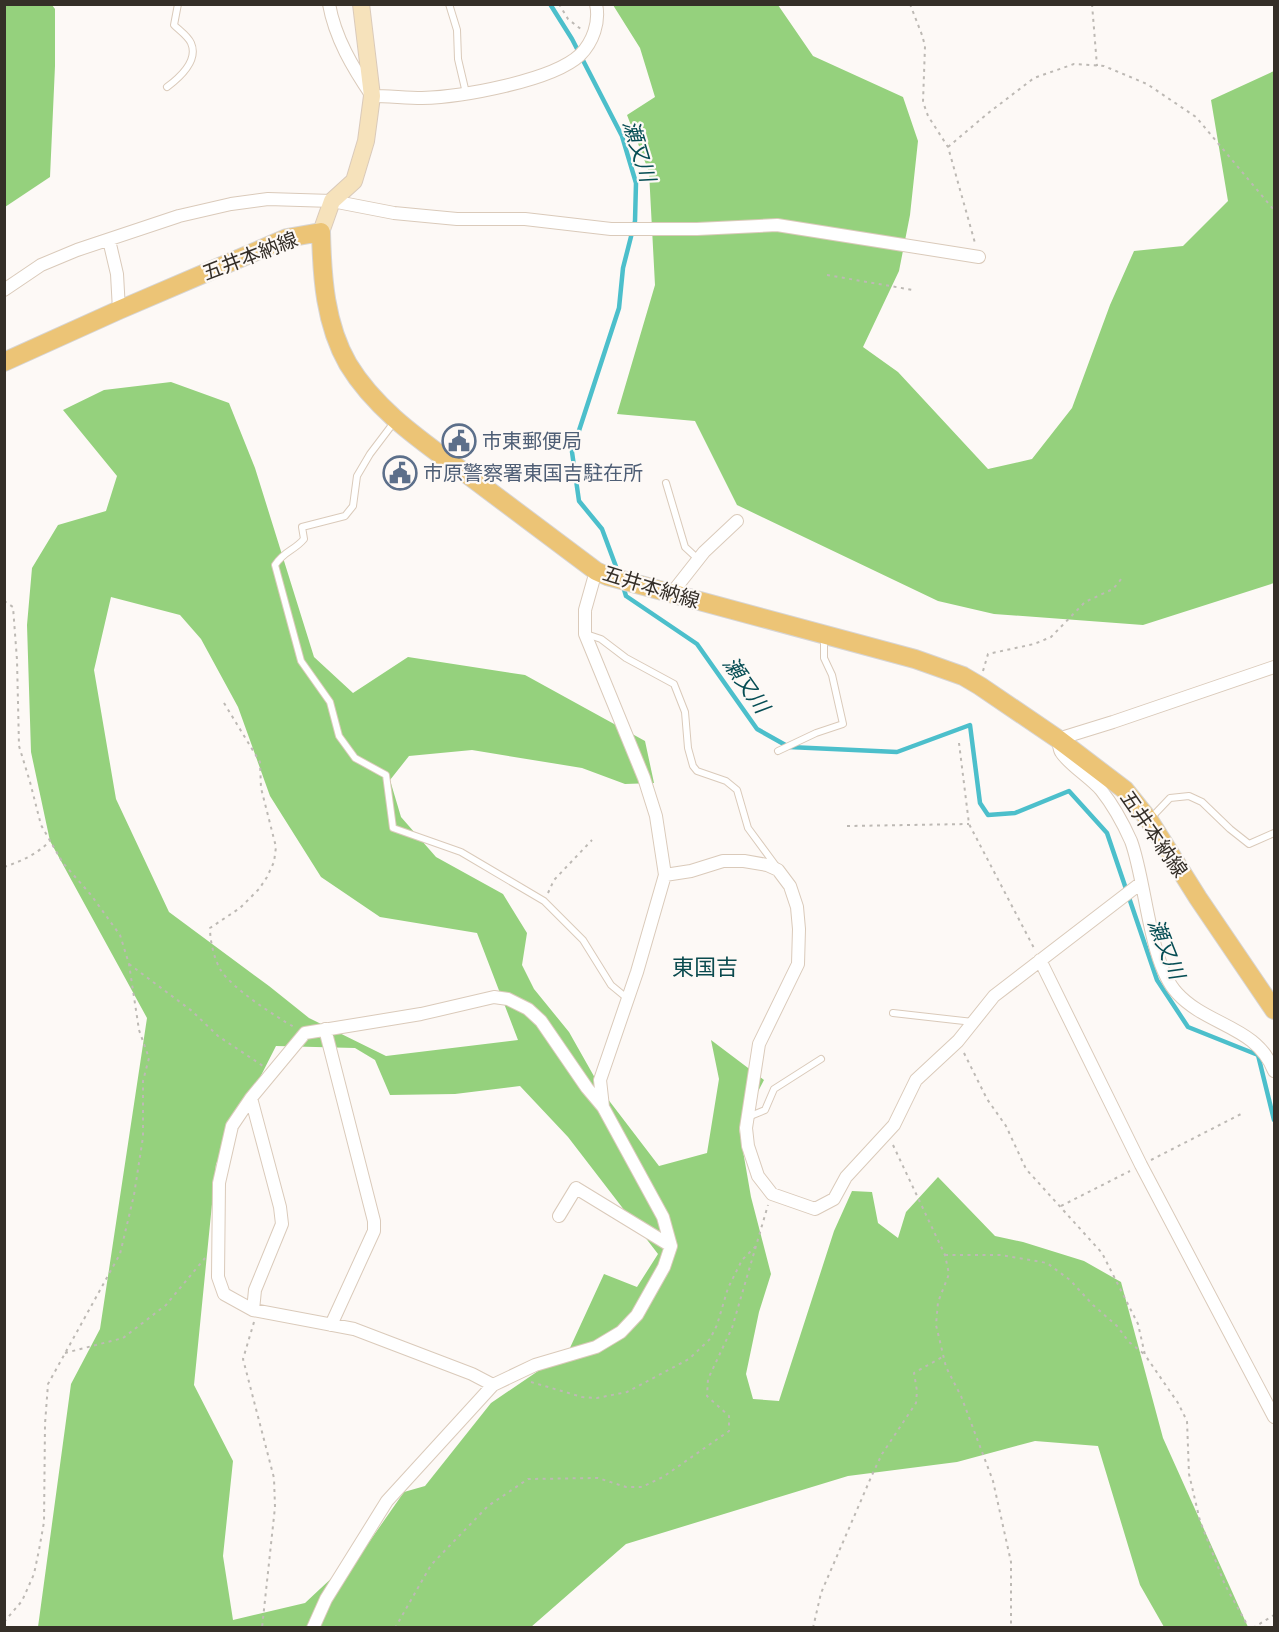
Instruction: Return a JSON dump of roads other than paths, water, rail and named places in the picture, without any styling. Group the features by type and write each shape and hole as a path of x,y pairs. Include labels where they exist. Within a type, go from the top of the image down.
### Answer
{"main road":[{"path":"321,232 332,201 354,181 366,141 372,96 361,4"},
{"name":"五井本納線","path":"4,362 287,238 321,232 325,298 330,320 348,363 383,409 596,571 671,594 936,666 963,676 980,686 1058,739 1125,790 1149,820 1204,907 1275,1010"}],"street":[{"path":"329,4 332,19 354,69 372,96 424,98 466,93 520,82 556,70 582,53 597,28 596,4"},
{"path":"4,290 41,265 109,240 179,216 231,204 268,199 332,201 394,213 457,219 525,219 611,229 697,229 777,225 979,257"},
{"path":"109,240 117,274 119,310"},
{"path":"671,594 737,520"},
{"path":"596,571 585,610 585,634 650,797 656,816 665,875 628,999 600,1080 603,1107"},
{"path":"1275,667 1058,739 1061,752 1100,789 1117,813 1131,842 1161,964 1176,993 1203,1013 1249,1036 1270,1058 1275,1071"},
{"path":"665,875 691,871 723,861 767,865 778,870 790,886 799,929 798,964 759,1044 746,1128 748,1146 758,1176 772,1194 815,1209 834,1199 846,1177 894,1125 916,1080 958,1041 994,996 1142,883"},
{"path":"1040,960 1141,1165 1275,1417"},
{"path":"313,1628 326,1599 387,1501 493,1385 534,1365 596,1347 621,1332 637,1315 663,1268 671,1246 663,1217 603,1107 586,1088 541,1021 528,1009 508,999 494,997 421,1014 304,1033 251,1098 232,1126 219,1183 218,1277 224,1294 253,1310 354,1329 472,1374 493,1385"},
{"path":"326,1029 374,1221 374,1231 331,1325"},
{"path":"251,1098 280,1207 282,1224 255,1290 253,1310"},
{"path":"559,1216 576,1188 671,1246"}],"lane":[{"path":"167,87 188,66 193,52 191,42 174,25 178,4"},
{"path":"449,4 457,30 458,59 466,93"},
{"path":"396,419 357,476 353,506 345,516 302,527 304,539 299,546 283,554 275,565 302,661 330,702 339,736 355,758 386,776 393,828 461,852 544,902 582,940 610,985 628,999"},
{"path":"666,483 685,547 699,560"},
{"path":"585,634 601,639 626,658 674,684 685,712 687,748 693,766 698,771 726,781 737,790 748,828 778,870"},
{"path":"778,752 816,733 843,724 832,675 824,658 824,635"},
{"path":"1149,820 1170,798 1189,796 1202,802 1249,844 1275,833"},
{"path":"893,1013 973,1022"},
{"path":"747,1117 765,1110 774,1089 820,1059"}],"waterway":[{"name":"瀬又川","path":"550,4 572,39 622,136 636,183 635,221 623,268 619,308 572,452 579,501 602,529 618,572"},
{"name":"瀬又川","path":"623,586 626,596 697,644 757,729 789,747 897,752 970,725 980,803 988,815 1015,813 1069,791 1107,833 1157,980 1188,1027 1258,1055 1274,1120"}],"place":[{"name":"市東郵便局","path":"459,441"},
{"name":"市原警察署東国吉駐在所","path":"400,473"}],"district":[{"name":"東国吉","path":"705,967"}]}
